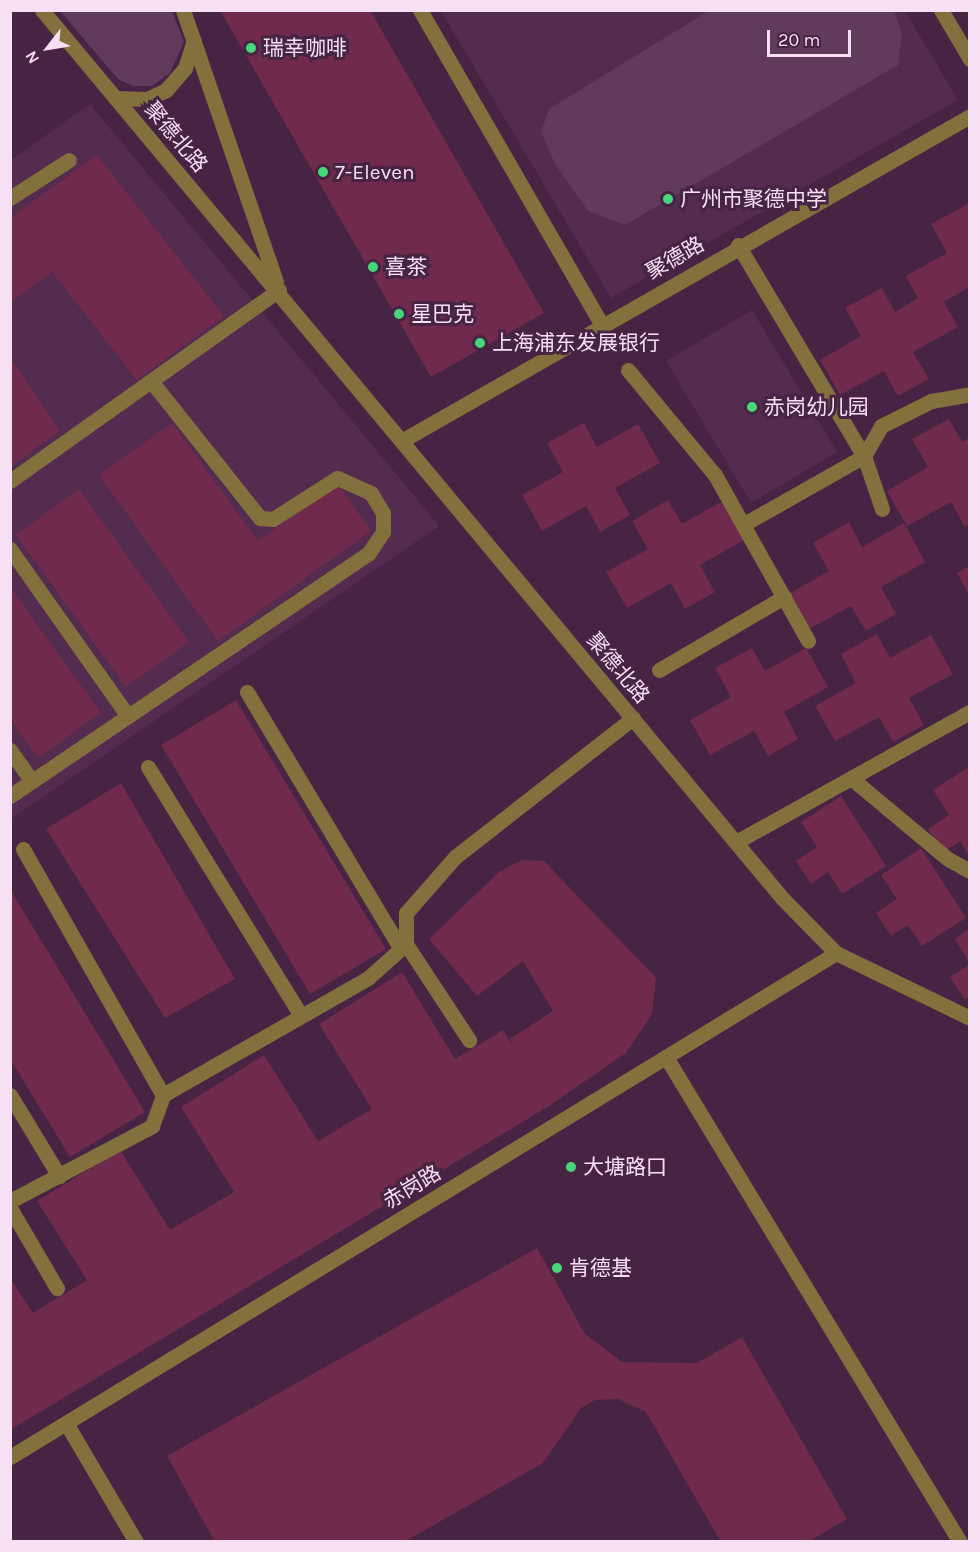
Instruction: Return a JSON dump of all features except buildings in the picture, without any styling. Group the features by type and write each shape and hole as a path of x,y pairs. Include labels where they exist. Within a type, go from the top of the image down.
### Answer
{"street":[{"name":"聚德北路","path":"42,10 279,290 736,842 836,953 969,1018"},
{"name":"聚德北路","path":"183,10 279,290"},
{"path":"420,10 601,324"},
{"path":"941,10 969,59"},
{"path":"115,98 147,99 166,90 185,68 194,40"},
{"name":"聚德路","path":"403,440 738,245 969,116"},
{"path":"10,198 69,160"},
{"path":"738,245 864,456 882,509"},
{"path":"10,481 279,290"},
{"path":"628,370 715,475 808,641"},
{"path":"10,796 368,554 383,532 383,513 371,493 337,478 273,519 260,518 151,381"},
{"path":"744,524 864,456 881,426 931,401 969,394"},
{"path":"10,549 128,716"},
{"path":"659,670 784,597"},
{"path":"247,692 403,946 469,1040"},
{"path":"736,842 969,712"},
{"path":"10,1201 152,1126 163,1095 368,978 403,946 406,913 455,856 633,718"},
{"path":"10,750 32,781"},
{"path":"148,767 301,1016"},
{"path":"852,778 948,859 969,871"},
{"path":"23,849 163,1095"},
{"name":"赤岗路","path":"10,1457 836,953"},
{"path":"666,1057 960,1542"},
{"path":"10,1095 59,1176"},
{"path":"10,1208 57,1288"},
{"path":"66,1423 136,1542"}],"shaded area":[{"path":"710,10 894,11 902,34 898,65 625,225 588,211 555,164 541,132 549,109"},
{"path":"60,11 172,11 184,42 170,73 152,86 133,86 118,79"},
{"name":"广州市聚德中学","path":"441,11 905,11 958,100 611,298"},
{"path":"90,104 439,526 11,819 11,160"},
{"name":"赤岗幼儿园","path":"752,310 837,452 751,503 666,361"}],"place":[{"name":"瑞幸咖啡","path":"251,48"},
{"name":"7-Eleven","path":"323,172"},
{"name":"广州市聚德中学","path":"668,199"},
{"name":"喜茶","path":"373,267"},
{"name":"星巴克","path":"399,314"},
{"name":"上海浦东发展银行","path":"480,343"},
{"name":"赤岗幼儿园","path":"752,407"},
{"name":"大塘路口","path":"571,1167"},
{"name":"肯德基","path":"557,1268"}]}
